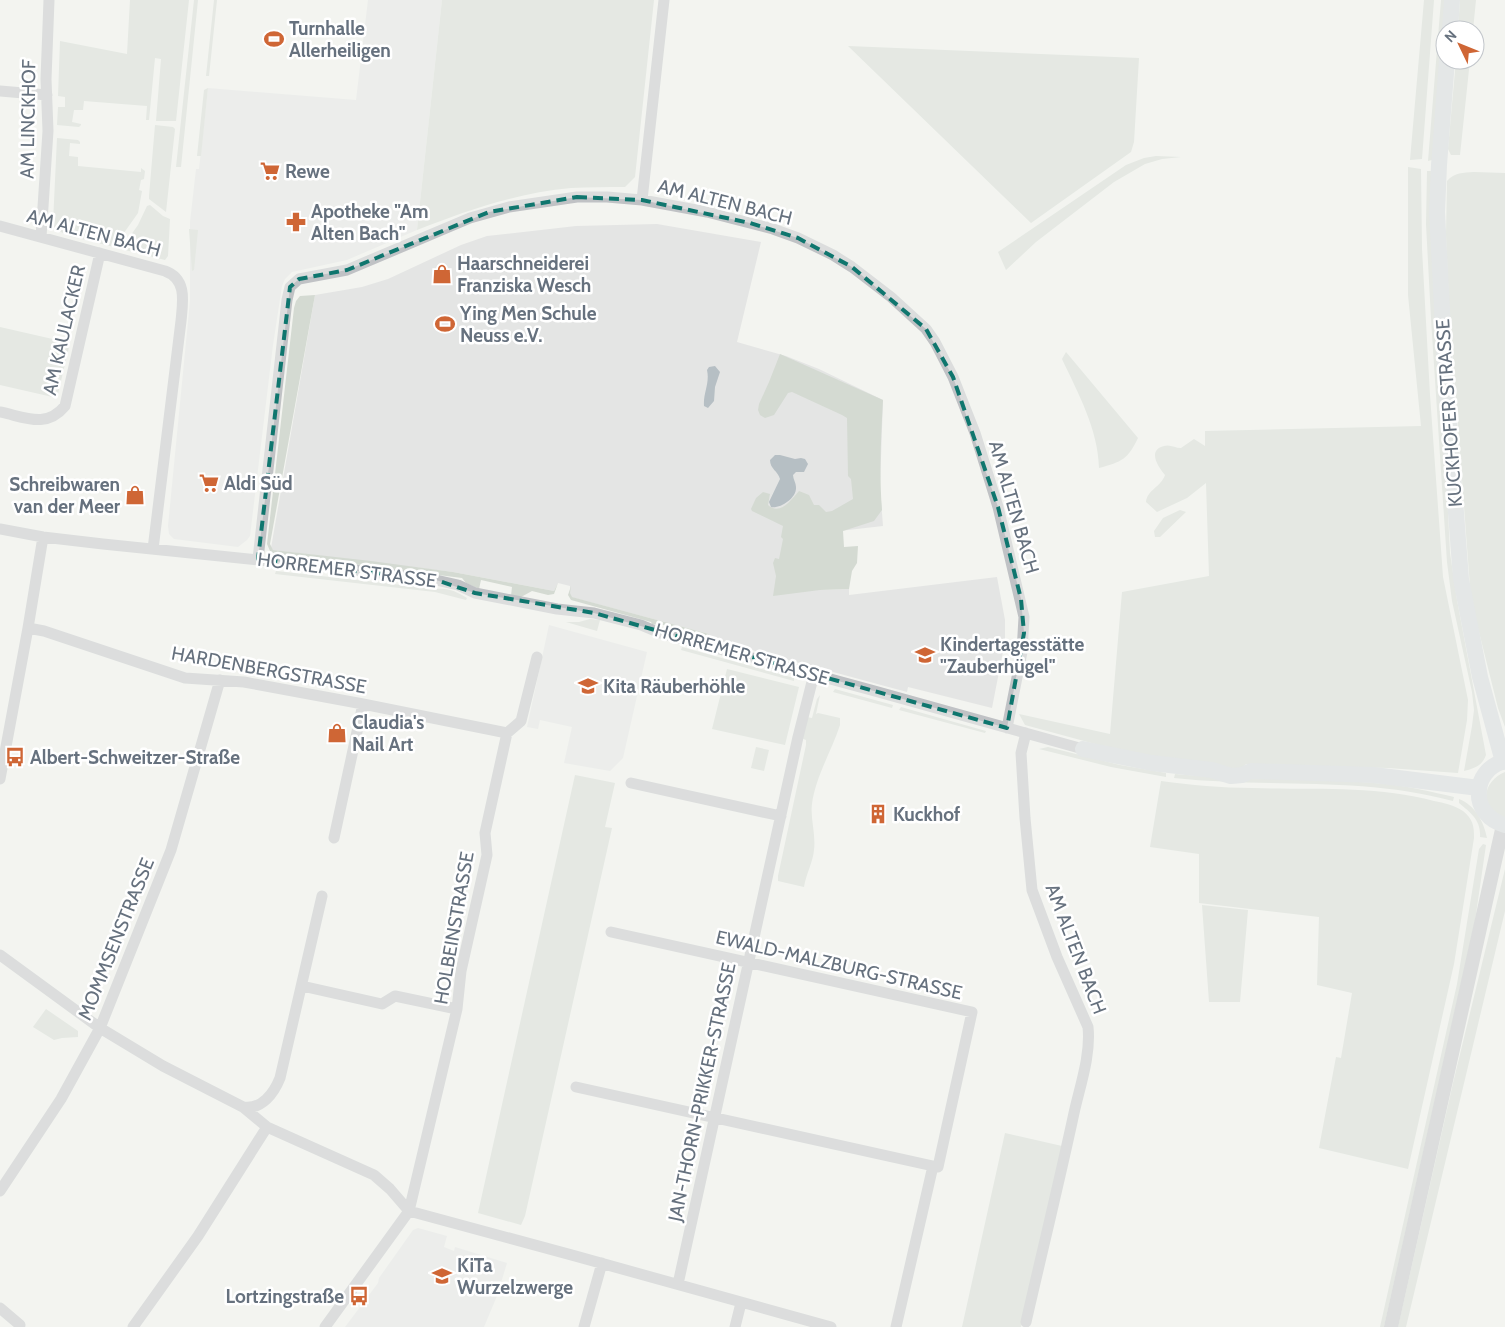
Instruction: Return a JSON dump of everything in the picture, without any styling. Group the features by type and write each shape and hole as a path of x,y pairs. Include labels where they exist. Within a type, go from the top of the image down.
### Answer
{"main road":[{"path":"1451,20 1452,0"},
{"name":"KUCKHOFER STRASSE","path":"1446,70 1437,212 1455,511 1461,579 1469,626 1480,677 1504,762 1497,764 1487,771 1480,782 1479,788"},
{"name":"HORREMER STRASSE","path":"1083,749 1152,763 1212,770 1231,776 1242,775 1251,771 1358,774 1404,777 1479,788"},
{"path":"1479,788 1479,800 1484,811 1492,820 1504,825"}],"street":[{"name":"AM LINCKHOF","path":"41,237 47,158 48,114 46,79 49,0"},
{"path":"642,200 664,0"},
{"path":"0,91 47,95"},
{"name":"AM ALTEN BACH","path":"258,560 288,291 293,284 306,278 348,270 464,221 509,207 577,197 642,200 742,221 798,238 833,255 869,280 912,316 936,342 956,384 975,433 998,507 1021,600 1024,633 1008,728"},
{"name":"AM ALTEN BACH","path":"0,226 165,270 177,278 180,283 183,299 153,549"},
{"name":"AM KAULACKER","path":"0,412 44,420 55,416 64,406 100,253"},
{"name":"HORREMER STRASSE","path":"0,530 43,537 436,580 458,585 475,593 557,609 594,613 1083,749"},
{"path":"0,780 4,737 28,628 43,537"},
{"name":"HARDENBERGSTRASSE","path":"28,628 44,631 185,678 244,682 506,733"},
{"path":"506,733 521,721 537,657"},
{"name":"JAN-THORN-PRIKKER-STRASSE","path":"678,1284 814,674"},
{"name":"MOMMSENSTRASSE","path":"0,1191 61,1099 100,1028 170,850 220,680"},
{"path":"334,838 363,704"},
{"name":"HOLBEINSTRASSE","path":"409,1211 458,1009 461,972 487,855 485,834 506,733"},
{"name":"AM ALTEN BACH","path":"1026,733 1021,753 1032,890 1057,957 1088,1027 1089,1035 1067,1146 1026,1322"},
{"path":"631,783 781,816"},
{"path":"1391,1327 1504,825"},
{"path":"243,1107 255,1106 265,1101 277,1084 285,1062 322,896"},
{"name":"EWALD-MALZBURG-STRASSE","path":"612,932 972,1012 938,1167 933,1166 896,1327"},
{"path":"0,955 100,1028 174,1073 243,1107 267,1127 374,1175 390,1189 409,1211 831,1327"},
{"path":"302,986 382,1004 396,996 458,1009"},
{"path":"576,1087 933,1166"},
{"path":"133,1327 198,1236 267,1127"},
{"path":"324,1327 409,1211"},
{"path":"584,1327 602,1263"},
{"path":"735,1327 741,1303"},
{"path":"0,1308 20,1325"}],"highlighted area":[{"path":"577,197 642,200 750,223 798,238 852,267 926,329 953,377 998,507 1021,599 1024,633 1007,728 594,613 475,593 436,580 258,559 290,287 299,279 347,270 489,212"}],"shaded area":[{"path":"130,0 189,0 176,121 156,121 161,59 155,58 149,120 146,120 147,106 84,101 83,110 74,110 72,122 81,124 79,127 57,125 58,107 65,107 65,97 58,96 60,41 127,54"},
{"path":"194,0 198,0 181,167 176,167"},
{"path":"214,0 217,0 209,76 206,76"},
{"path":"368,0 442,0 417,230 347,260 292,272 285,279 282,286 273,345 250,536 238,547 174,539 169,534 168,526 190,301 190,222 196,169 199,169 208,88 356,100"},
{"path":"442,0 654,0 635,177 625,187 571,188 512,198 473,209 417,230"},
{"path":"1424,0 1434,0 1422,159 1410,160"},
{"path":"1441,0 1446,0 1444,20 1439,20"},
{"path":"1460,0 1476,0 1474,20 1459,20"},
{"path":"848,46 1139,58 1134,142 1131,152 1031,223"},
{"path":"1435,70 1440,70 1433,155 1432,160 1428,161"},
{"path":"1455,70 1469,70 1460,155 1451,155 1448,149"},
{"path":"208,88 201,156 197,156 204,90"},
{"path":"155,125 173,127 175,129 166,212 149,199"},
{"path":"57,138 78,140 80,142 80,144 70,143 69,156 78,157 78,166 141,172 141,168 145,171 139,190 142,191 138,213 114,247 69,236 55,229 53,223"},
{"path":"1156,156 1181,157 1162,159 1145,164 1114,182 1036,242 1006,270 998,252 1126,165 1144,158"},
{"path":"1408,167 1421,169 1422,249 1443,577 1468,700 1467,720 1458,773 1388,768 1246,764 1239,772 1121,751 1025,725 1019,714 1110,734 1122,592 1209,576 1206,483 1187,498 1157,512 1146,502 1149,494 1165,475 1155,455 1159,448 1168,445 1181,448 1194,439 1205,446 1205,431 1421,426 1408,295"},
{"path":"1427,171 1431,171 1450,553 1486,755 1478,766 1464,771 1474,710 1472,692 1452,601 1447,562 1426,224"},
{"path":"1474,172 1505,173 1505,727 1498,708 1471,600 1449,305 1446,235 1447,181 1456,174"},
{"path":"150,205 163,216 170,219 168,256 165,260 121,249 138,225 147,206"},
{"path":"657,224 761,242 737,342 786,356 819,369 883,400 880,487 883,526 813,534 820,590 849,589 849,595 997,577 1005,620 1005,641 992,708 908,687 907,692 708,638 709,634 571,597 570,586 558,583 554,591 453,572 273,550 271,548 315,295 362,287 388,279 461,245 487,236 576,226"},
{"path":"189,229 198,230 194,270 192,271"},
{"path":"315,295 270,544 273,550 453,572 554,591 558,583 554,594 548,595 532,591 521,597 511,596 512,587 481,580 479,589 466,583 462,578 274,554 270,551 267,544 294,308 300,296"},
{"path":"0,327 70,343 57,398 0,385"},
{"path":"1066,352 1138,438 1131,451 1123,459 1113,464 1099,468 1098,454 1091,425 1062,359"},
{"path":"780,354 883,400 880,469 882,510 874,521 843,531 844,547 858,546 857,563 852,571 849,589 820,590 773,596 776,576 773,563 775,558 779,559 783,539 781,537 783,526 752,511 751,509 756,498 763,492 770,494 768,505 777,509 785,506 799,491 809,495 814,505 819,505 826,512 832,511 853,499 851,479 848,476 847,418 792,392 788,393 774,415 765,418 760,415 758,410 759,404"},
{"path":"715,366 720,372 715,387 714,401 708,408 704,406 708,379 707,370 709,367"},
{"path":"775,455 805,459 808,464 804,472 796,472 793,475 796,491 791,499 779,506 771,507 769,502 780,479 770,463 770,460"},
{"path":"1180,510 1186,512 1160,537 1155,537 1154,531 1163,518"},
{"path":"276,571 445,589 467,598 466,600 435,592 275,574"},
{"path":"571,586 570,593 572,597 709,634 708,638 571,600 568,595"},
{"path":"590,619 600,620 597,631 566,622 579,622"},
{"name":"Kita Räuberhöhle","path":"549,625 647,652 623,758 610,771 564,763 572,727 540,720 538,729 527,727"},
{"path":"682,647 794,678 794,681 681,650"},
{"path":"727,669 799,687 785,745 712,729"},
{"path":"835,689 893,705 892,708 833,692"},
{"path":"820,695 816,714 840,718 840,725 814,794 812,809 814,850 804,887 778,881 778,876 806,745 806,740 801,738 806,717 812,718 817,699"},
{"path":"901,707 986,731 985,733 899,710"},
{"path":"756,747 769,750 764,771 751,768"},
{"path":"1048,747 1120,765 1166,773 1166,777 1111,767 1039,749"},
{"path":"1505,772 1505,818 1489,806 1486,795 1494,779"},
{"path":"1175,774 1386,784 1454,797 1453,801 1419,793 1349,785 1209,781 1174,778"},
{"path":"575,775 615,783 605,827 612,828 525,1216 521,1225 478,1213"},
{"path":"1161,781 1229,787 1344,789 1390,792 1445,803 1463,811 1471,820 1474,838 1454,964 1408,1169 1319,1148 1336,1057 1341,1058 1352,993 1317,985 1319,917 1199,903 1199,854 1150,847"},
{"path":"1459,799 1470,805 1478,815 1484,826 1487,838 1480,837 1477,821 1459,803"},
{"path":"1483,844 1486,845 1475,921 1384,1327 1380,1327 1457,984 1479,849"},
{"path":"1505,869 1505,911 1406,1327 1398,1327 1453,1083"},
{"path":"1202,905 1248,910 1240,1002 1209,1002"},
{"path":"46,1009 78,1031 78,1037 54,1040 33,1027"},
{"path":"1005,1133 1062,1146 1021,1327 962,1327"},
{"name":"KiTa Wurzelzwerge","path":"418,1228 447,1236 444,1247 454,1251 455,1247 507,1263 497,1296 484,1327 345,1327 378,1283 379,1278 413,1230"}],"place":[{"name":"Turnhalle Allerheiligen","path":"274,39"},
{"name":"Rewe","path":"270,171"},
{"name":"Apotheke \"Am Alten Bach\"","path":"296,222"},
{"name":"Haarschneiderei Franziska Wesch","path":"442,274"},
{"name":"Ying Men Schule Neuss e.V.","path":"445,324"},
{"name":"Aldi Süd","path":"209,483"},
{"name":"Schreibwaren van der Meer","path":"135,495"},
{"name":"Kindertagesstätte \"Zauberhügel\"","path":"925,655"},
{"name":"Kita Räuberhöhle","path":"588,686"},
{"name":"Claudia's Nail Art","path":"337,733"},
{"name":"Albert-Schweitzer-Straße","path":"15,757"},
{"name":"Kuckhof","path":"878,814"},
{"name":"KiTa Wurzelzwerge","path":"442,1276"},
{"name":"Lortzingstraße","path":"359,1296"}]}
